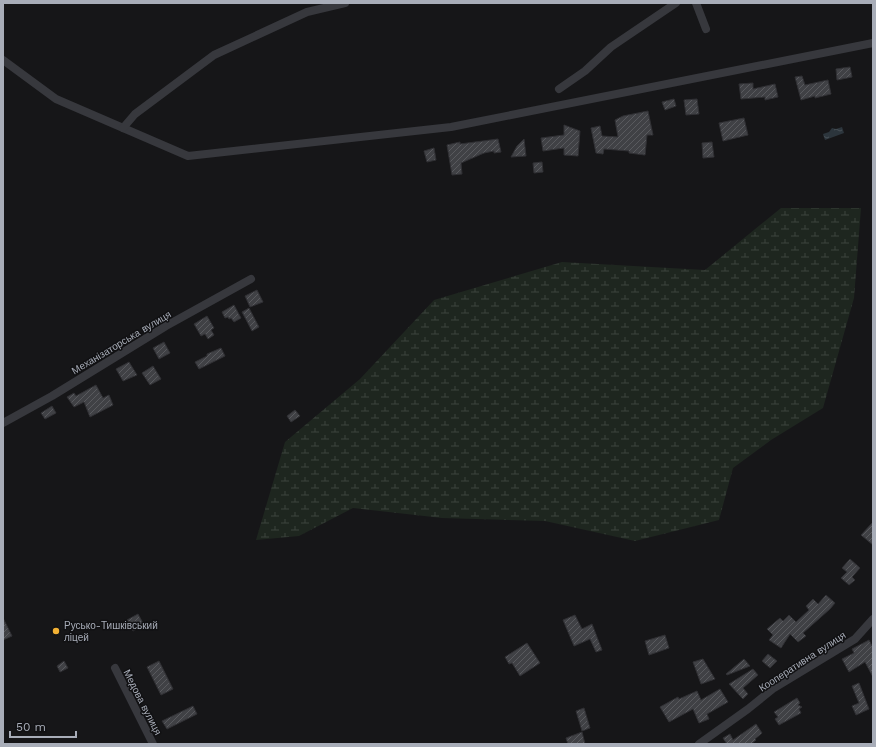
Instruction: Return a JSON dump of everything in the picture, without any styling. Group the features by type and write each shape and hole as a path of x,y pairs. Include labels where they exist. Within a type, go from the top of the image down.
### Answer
{"street":[{"path":"123,128 136,114 214,55 307,12 345,3"},
{"path":"560,89 585,71 611,47 676,3"},
{"path":"696,3 706,29"},
{"path":"3,60 56,99 188,156 451,127 873,43"},
{"name":"Механізаторська вулиця","path":"3,423 52,396 166,326 251,279"},
{"name":"Кооперативна вулиця","path":"699,744 748,709 774,688 855,639 873,619"},
{"name":"Медова вулиця","path":"115,668 153,744"}],"green space":[{"path":"781,208 861,208 854,298 823,408 771,440 733,468 719,520 635,541 545,521 442,518 353,508 299,536 256,540 285,442 360,379 434,300 562,262 705,270"}],"water":[{"path":"842,127 844,133 825,140 823,134 829,132 832,128 836,129"}],"building":[{"path":"850,67 852,77 837,80 836,69"},
{"path":"802,76 805,85 828,80 831,94 801,100 795,77"},
{"path":"753,83 753,89 775,84 778,97 765,100 765,97 741,99 739,84"},
{"path":"674,99 676,106 665,110 662,102"},
{"path":"697,99 699,114 686,115 684,100"},
{"path":"648,111 653,135 647,135 645,155 629,153 629,151 604,149 603,154 596,153 591,128 600,126 602,136 618,137 615,120 623,116"},
{"path":"744,118 748,135 723,141 719,123"},
{"path":"564,125 580,131 578,156 564,155 564,148 543,151 541,138 564,135"},
{"path":"498,139 501,152 494,153 494,151 484,153 461,163 462,174 452,175 447,145 460,142 460,144"},
{"path":"524,139 526,156 511,157 517,146"},
{"path":"712,142 714,157 703,158 702,143"},
{"path":"434,148 436,160 427,162 424,151"},
{"path":"542,162 543,172 534,173 533,163"},
{"path":"257,290 263,302 250,307 245,296"},
{"path":"234,305 241,318 234,322 231,318 225,318 222,312"},
{"path":"249,308 259,327 252,331 242,312"},
{"path":"207,316 214,328 211,330 214,335 208,339 205,334 201,336 194,324"},
{"path":"164,342 170,353 159,359 153,348"},
{"path":"221,348 225,356 199,369 195,362 207,356 207,354"},
{"path":"129,362 137,375 123,381 116,369"},
{"path":"153,366 161,379 150,385 142,373"},
{"path":"96,385 103,398 109,395 113,405 90,417 84,402 74,407 67,397 74,393 76,396"},
{"path":"52,406 56,413 45,419 41,413"},
{"path":"295,410 300,416 291,422 287,416"},
{"path":"873,522 873,545 861,535"},
{"path":"850,559 860,568 852,577 855,580 849,585 841,578 847,572 842,568"},
{"path":"826,595 835,603 803,633 806,636 798,642 790,634 781,648 769,640 773,635 767,629 780,618 783,621 789,615 796,622 809,610 806,606 813,599 818,604"},
{"path":"138,614 144,625 133,631 127,620"},
{"path":"575,615 582,629 592,624 602,650 596,652 590,639 574,646 563,620"},
{"path":"3,618 12,636 3,640"},
{"path":"665,635 669,648 649,655 645,641"},
{"path":"869,640 873,648 873,677 865,662 849,672 842,659 854,653 852,649"},
{"path":"527,643 540,663 520,676 512,663 509,664 505,657"},
{"path":"768,654 777,661 770,668 762,661"},
{"path":"703,659 715,679 701,684 693,662"},
{"path":"744,659 750,666 727,675 726,674"},
{"path":"64,661 68,668 60,672 57,666"},
{"path":"159,661 173,689 161,695 147,667"},
{"path":"753,669 758,675 743,688 748,694 743,699 729,684"},
{"path":"859,683 869,709 856,715 852,706 859,703 852,686"},
{"path":"720,689 728,702 707,714 709,719 699,723 693,709 669,722 660,707 678,697 679,699 697,691 701,700"},
{"path":"797,698 800,703 798,705 802,707 799,709 801,713 779,725 775,719 778,717 774,712"},
{"path":"193,706 197,714 167,729 162,721"},
{"path":"584,708 590,728 582,731 576,711"},
{"path":"756,724 762,733 751,744 727,744 723,738 730,734 733,740"},
{"path":"582,732 585,744 568,744 566,738"}],"place":[{"name":"Русько-Тишківський ліцей","path":"56,631"}]}
